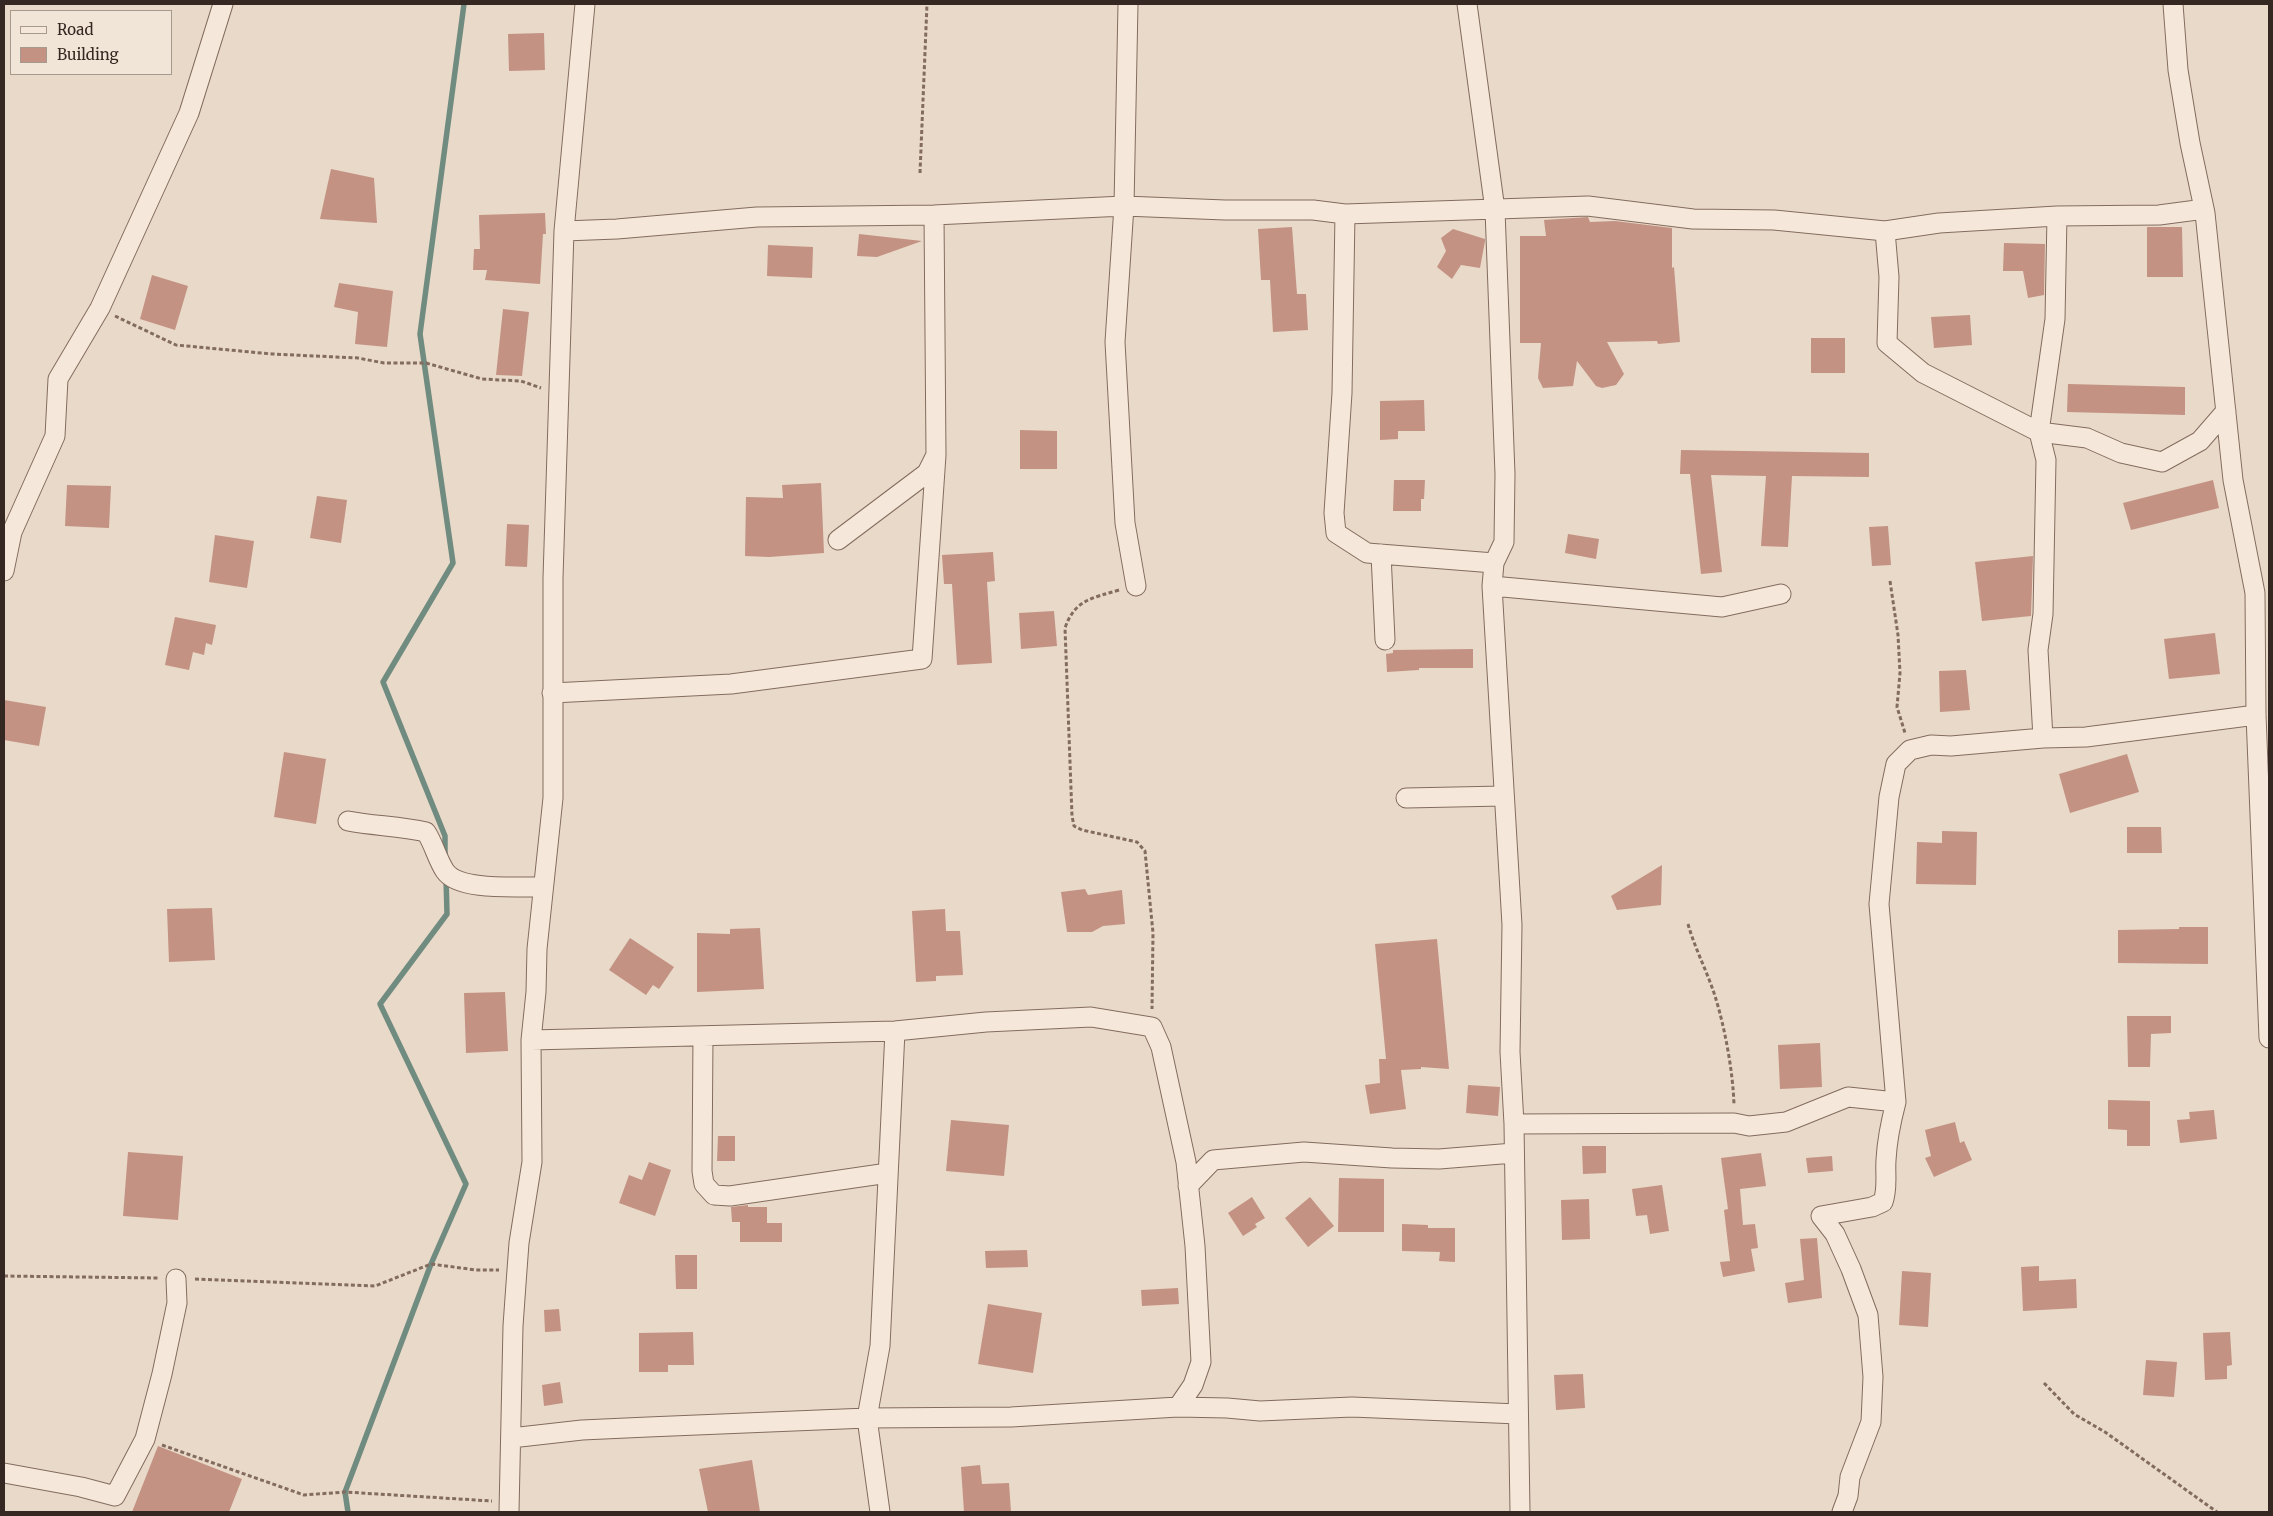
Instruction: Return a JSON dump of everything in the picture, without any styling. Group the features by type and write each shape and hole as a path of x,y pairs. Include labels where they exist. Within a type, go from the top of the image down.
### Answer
{"street":[{"path":"4,571 12,532 55,436 58,379 100,308 188,113 224,4"},
{"path":"509,1507 517,1270 519,1243 532,1162 531,1040 536,992 536,949 553,798 553,578 564,231 586,4"},
{"path":"1128,4 1124,206 1115,342 1125,523 1136,586"},
{"path":"1467,4 1495,210 1505,474 1504,542 1494,563 1492,586 1512,925 1510,1052 1514,1124 1520,1512"},
{"path":"2172,4 2178,70 2205,213 2232,480 2254,593 2256,714 2269,1038"},
{"path":"564,231 617,229 756,217 934,215 1124,206 1225,210 1313,210 1345,214 1495,210 1536,206 1588,206 1693,219 1774,220 1885,231 1939,223 2057,216 2159,214 2197,210 2205,213"},
{"path":"1345,214 1342,393 1334,513 1336,533 1367,553 1494,563"},
{"path":"552,693 731,684 922,659 936,455 934,215"},
{"path":"2043,738 2038,650 2043,614 2046,460 2039,432 2055,320 2057,216"},
{"path":"1885,231 1889,277 1886,342 1923,373 2039,432 2087,438 2122,453 2162,462 2200,440 2226,411"},
{"path":"838,540 927,473 936,455"},
{"path":"1381,554 1385,640"},
{"path":"1492,586 1722,607 1781,594"},
{"path":"1842,1512 1850,1477 1871,1422 1873,1377 1868,1315 1851,1269 1835,1234 1821,1216 1872,1206 1883,1202 1887,1193 1886,1160 1890,1123 1896,1102 1879,904 1889,797 1896,764 1910,750 1931,745 1950,746 2043,738 2086,737 2256,714"},
{"path":"1406,798 1503,796"},
{"path":"348,821 370,826 401,826 426,832 435,846 446,872 462,882 491,886 543,886"},
{"path":"531,1040 895,1031 986,1022 1091,1017 1152,1027 1161,1047 1181,1143 1195,1246 1201,1362 1192,1385 1178,1407"},
{"path":"880,1512 867,1418 880,1346 895,1031"},
{"path":"703,1036 702,1171 704,1184 714,1195 730,1196 888,1173"},
{"path":"1514,1124 1734,1123 1750,1126 1786,1122 1848,1097 1896,1102"},
{"path":"1181,1143 1213,1160 1304,1152 1420,1159 1514,1153"},
{"path":"1188,1186 1213,1160"},
{"path":"4,1472 81,1487 112,1504 145,1439 162,1374 177,1303 176,1278"},
{"path":"511,1438 582,1430 867,1418 1011,1417 1178,1407 1260,1411 1352,1407 1518,1414"}],"path":[{"path":"920,173 928,4"},
{"path":"100,308 176,345 272,354 358,358 384,363 426,364 482,379 521,381 560,394"},
{"path":"1890,581 1898,635 1900,673 1897,707 1910,750"},
{"path":"1136,586 1078,605 1070,614 1065,628 1074,826 1082,830 1136,842 1145,851 1153,933 1152,1027"},
{"path":"1688,924 1693,942 1715,996 1733,1080 1734,1123"},
{"path":"4,1276 176,1278 375,1286 431,1264 476,1270 517,1270"},
{"path":"2044,1383 2074,1414 2105,1432 2216,1512"},
{"path":"145,1439 304,1495 345,1492 509,1507"}],"building":[{"path":"544,33 545,70 509,71 508,34"},
{"path":"331,169 374,178 377,223 320,219"},
{"path":"545,213 546,234 543,234 540,284 485,280 487,270 473,270 474,249 480,249 479,215"},
{"path":"1588,217 1590,222 1615,221 1672,228 1672,268 1674,267 1680,342 1658,344 1657,341 1607,342 1624,374 1616,385 1602,388 1596,386 1577,361 1573,386 1543,388 1538,378 1541,343 1520,343 1520,236 1546,236 1544,220"},
{"path":"1292,227 1297,294 1306,294 1308,330 1273,332 1270,280 1261,280 1258,229"},
{"path":"2147,227 2182,227 2183,277 2147,277"},
{"path":"1453,229 1485,239 1485,241 1480,268 1461,265 1452,279 1437,267 1446,251 1441,238"},
{"path":"859,234 922,241 877,257 857,256"},
{"path":"2004,243 2045,244 2044,295 2028,298 2023,271 2003,271"},
{"path":"768,245 813,247 812,278 767,276"},
{"path":"152,275 188,286 175,330 140,319"},
{"path":"339,283 393,291 387,347 355,344 358,312 334,307"},
{"path":"503,309 529,312 522,376 496,375"},
{"path":"1970,315 1972,345 1934,348 1931,317"},
{"path":"1811,338 1845,338 1845,373 1811,373"},
{"path":"2068,384 2185,387 2185,415 2067,412"},
{"path":"1424,400 1425,431 1398,431 1398,439 1380,440 1380,401"},
{"path":"1020,430 1057,431 1057,469 1020,469"},
{"path":"1681,450 1869,453 1869,477 1792,476 1788,547 1761,546 1766,476 1711,475 1722,572 1701,574 1690,474 1680,474"},
{"path":"1394,480 1425,480 1424,499 1421,499 1421,511 1393,511"},
{"path":"2213,480 2219,508 2131,530 2123,503"},
{"path":"821,483 824,553 769,557 745,556 746,497 783,498 782,485"},
{"path":"67,485 111,486 109,528 65,526"},
{"path":"317,496 347,500 341,543 310,538"},
{"path":"507,524 529,525 527,567 505,566"},
{"path":"1888,526 1891,565 1872,566 1869,527"},
{"path":"1568,534 1599,539 1596,559 1565,553"},
{"path":"215,535 254,541 247,588 209,582"},
{"path":"993,552 995,581 987,582 992,663 957,665 952,584 944,584 942,555"},
{"path":"2033,556 2031,616 1982,621 1975,562"},
{"path":"1054,611 1057,646 1021,649 1019,613"},
{"path":"175,617 216,625 212,645 206,643 204,655 193,652 189,670 165,665"},
{"path":"2215,633 2220,674 2169,679 2164,639"},
{"path":"1473,649 1473,668 1419,668 1419,670 1387,672 1386,654 1393,653 1393,650"},
{"path":"1966,670 1970,710 1940,712 1939,671"},
{"path":"4,700 46,707 39,746 4,740"},
{"path":"284,752 326,759 316,824 274,817"},
{"path":"2127,754 2139,792 2070,813 2059,774"},
{"path":"2127,827 2161,827 2162,853 2127,853"},
{"path":"1942,831 1977,832 1976,885 1916,884 1917,842 1942,843"},
{"path":"1662,865 1661,905 1617,910 1611,896"},
{"path":"1085,889 1088,895 1122,890 1125,924 1103,926 1092,932 1067,932 1061,892"},
{"path":"212,908 215,960 169,962 167,909"},
{"path":"945,909 946,931 960,931 963,975 936,976 936,981 916,982 912,911"},
{"path":"2179,927 2208,927 2208,964 2118,963 2118,930 2179,929"},
{"path":"760,928 764,989 697,992 697,933 730,934 730,929"},
{"path":"630,938 674,967 659,989 653,985 646,995 609,970"},
{"path":"1437,939 1449,1069 1421,1067 1421,1069 1401,1070 1406,1109 1370,1114 1365,1085 1380,1083 1379,1059 1386,1059 1375,944"},
{"path":"505,992 508,1051 466,1053 464,993"},
{"path":"2127,1016 2171,1016 2171,1033 2151,1034 2150,1067 2128,1067"},
{"path":"1820,1043 1822,1087 1780,1089 1778,1045"},
{"path":"1468,1085 1500,1087 1498,1116 1466,1113"},
{"path":"2108,1100 2150,1101 2150,1146 2127,1146 2127,1130 2108,1129"},
{"path":"2214,1110 2217,1139 2180,1143 2177,1120 2190,1119 2189,1112"},
{"path":"951,1120 1009,1125 1004,1176 946,1171"},
{"path":"1955,1122 1960,1143 1964,1141 1972,1160 1934,1177 1925,1158 1931,1156 1925,1130"},
{"path":"718,1136 735,1136 735,1161 717,1161"},
{"path":"1582,1146 1606,1146 1606,1173 1583,1174"},
{"path":"128,1152 183,1156 178,1220 123,1216"},
{"path":"1761,1153 1766,1186 1740,1189 1743,1225 1755,1224 1758,1248 1751,1249 1755,1271 1723,1277 1720,1262 1730,1261 1724,1210 1728,1209 1721,1158"},
{"path":"1832,1156 1833,1171 1808,1173 1806,1158"},
{"path":"649,1162 671,1170 655,1216 619,1203 629,1175 642,1180"},
{"path":"1339,1178 1384,1179 1384,1232 1338,1232"},
{"path":"1662,1185 1669,1231 1650,1234 1647,1215 1636,1216 1632,1189"},
{"path":"1252,1197 1265,1218 1255,1224 1257,1227 1243,1236 1228,1213"},
{"path":"1310,1197 1334,1226 1308,1247 1285,1218"},
{"path":"1589,1199 1590,1239 1562,1240 1561,1200"},
{"path":"748,1205 748,1207 767,1207 767,1223 782,1223 782,1242 740,1242 740,1222 732,1222 731,1207"},
{"path":"1402,1224 1428,1225 1428,1228 1455,1228 1455,1262 1439,1261 1440,1252 1402,1251"},
{"path":"1817,1238 1822,1298 1788,1303 1785,1283 1804,1280 1800,1239"},
{"path":"1027,1250 1028,1267 986,1268 985,1251"},
{"path":"675,1255 697,1255 697,1289 676,1289"},
{"path":"2039,1266 2039,1281 2076,1279 2077,1308 2023,1311 2021,1267"},
{"path":"1902,1271 1931,1273 1928,1327 1899,1325"},
{"path":"1178,1288 1179,1304 1142,1306 1141,1290"},
{"path":"988,1304 1042,1313 1033,1373 978,1364"},
{"path":"559,1309 561,1331 545,1332 544,1310"},
{"path":"693,1332 694,1365 668,1365 668,1372 639,1372 639,1333"},
{"path":"2230,1332 2232,1365 2227,1366 2227,1379 2205,1380 2203,1333"},
{"path":"2146,1360 2177,1362 2174,1397 2143,1395"},
{"path":"1583,1374 1585,1408 1556,1410 1554,1375"},
{"path":"560,1382 563,1403 544,1406 542,1385"},
{"path":"158,1446 242,1479 229,1512 132,1512"},
{"path":"752,1460 760,1512 708,1512 699,1469"},
{"path":"980,1465 982,1484 1009,1483 1011,1512 964,1512 961,1467"}],"waterway":[{"path":"445,858 445,836 383,682 453,563 420,334 464,4"},
{"path":"348,1512 345,1492 431,1264 466,1184 380,1004 447,914 446,877"}]}
